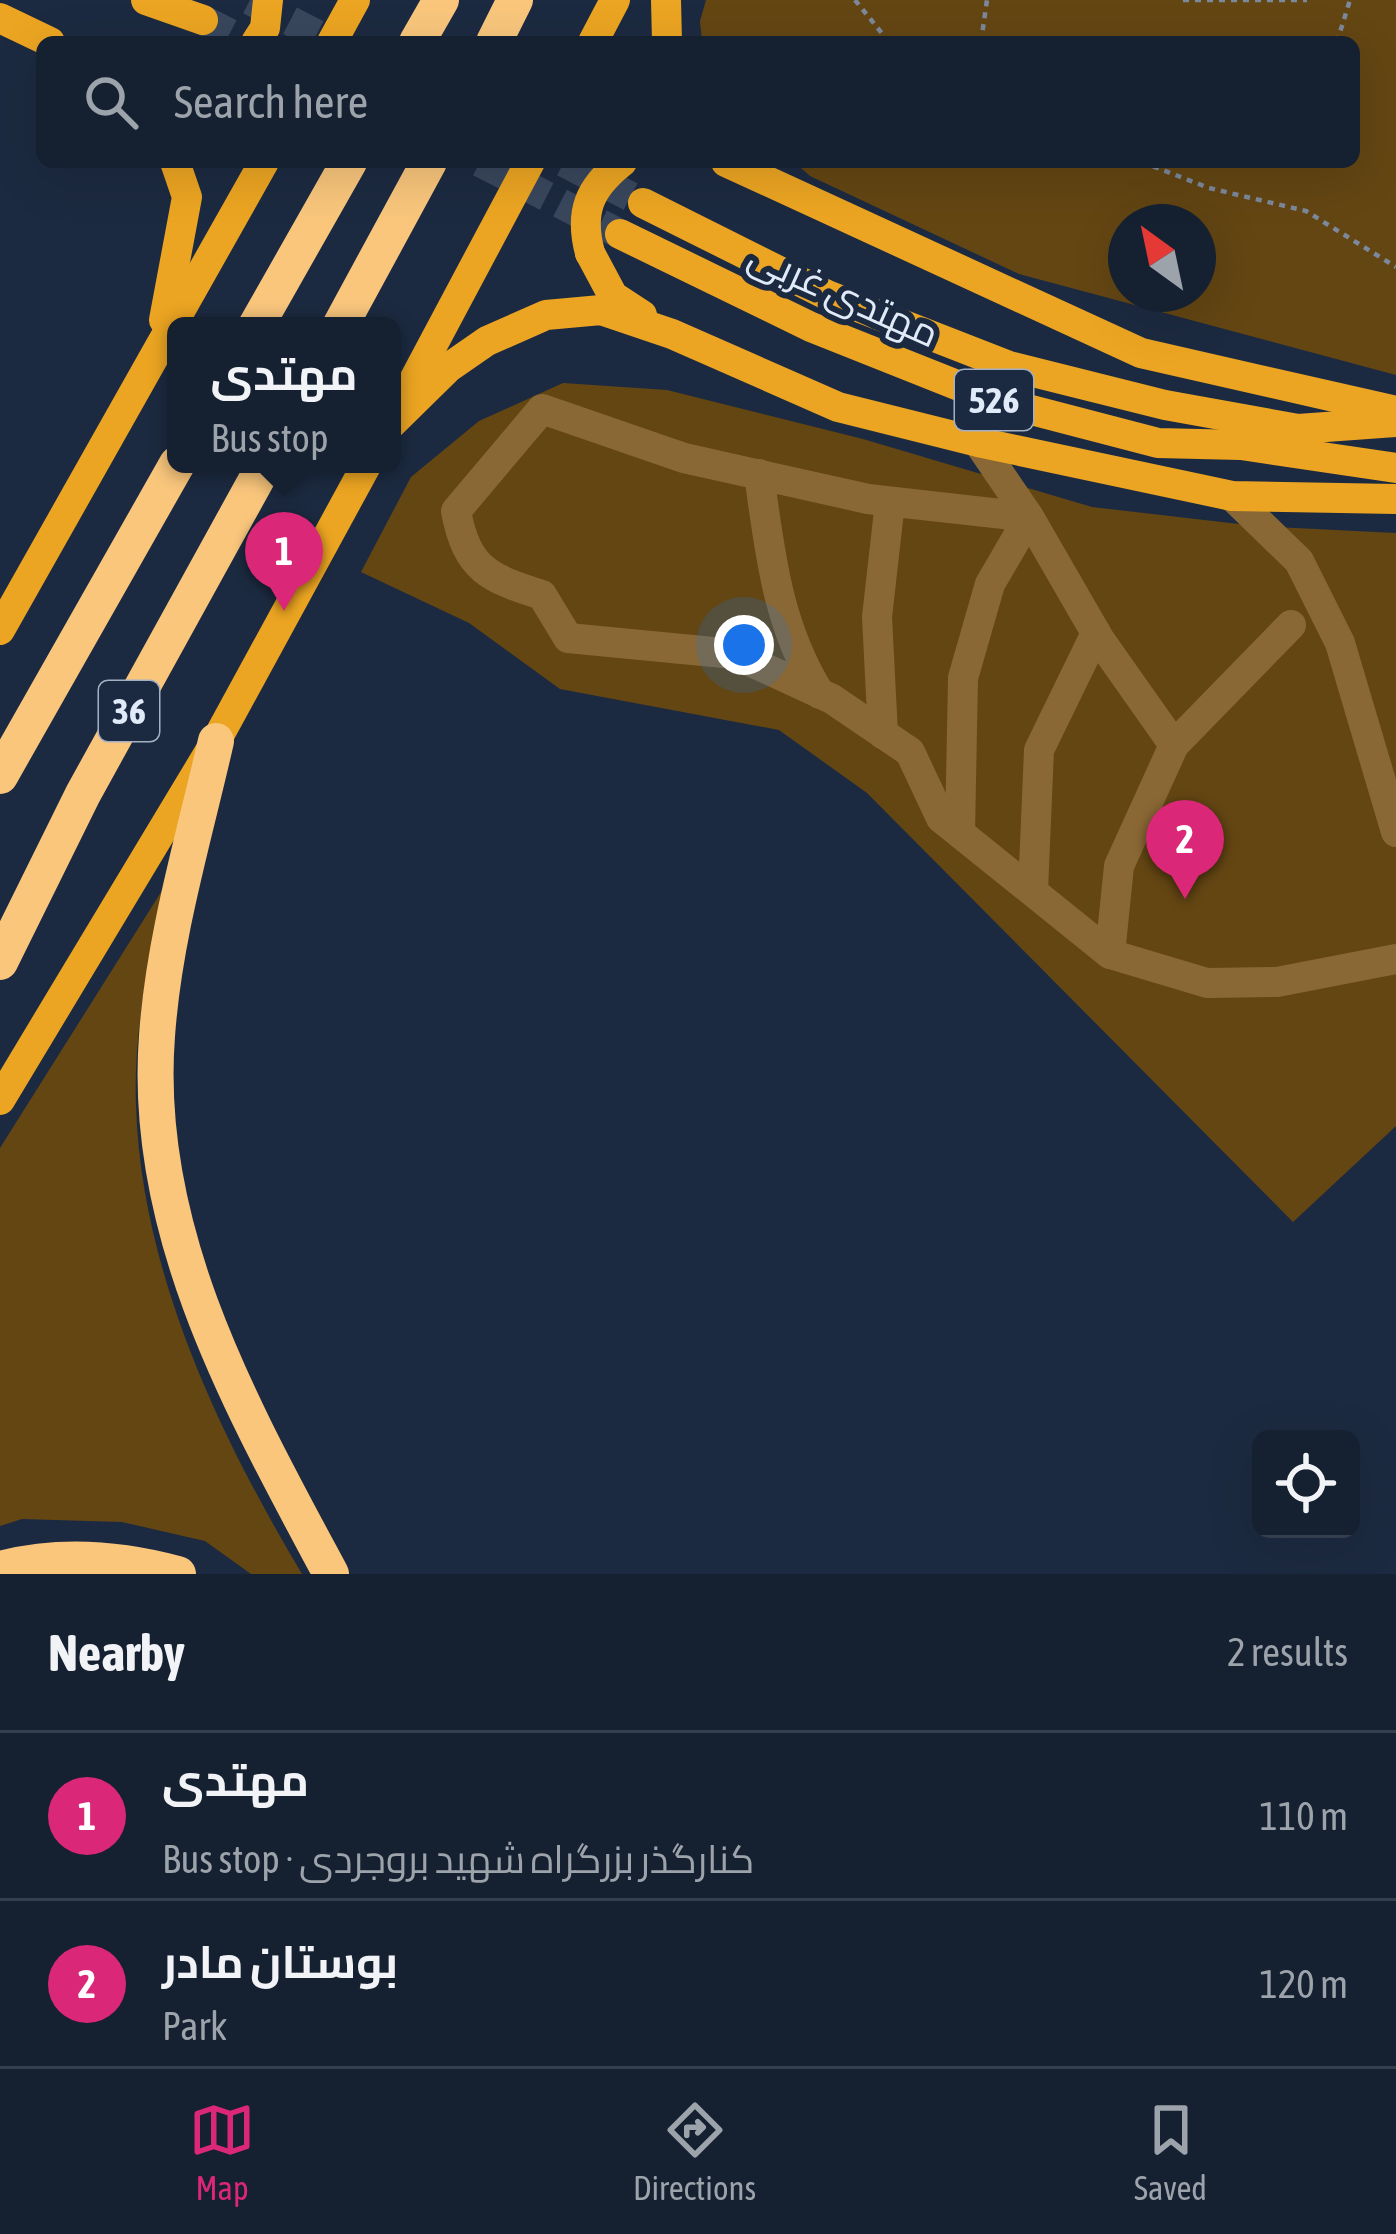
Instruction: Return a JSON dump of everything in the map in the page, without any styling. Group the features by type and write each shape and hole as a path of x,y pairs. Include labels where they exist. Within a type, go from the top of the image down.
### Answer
{"highway":[{"path":"420,36 441,0"},
{"path":"497,36 515,0"},
{"path":"261,317 346,168"},
{"path":"345,317 426,168"},
{"name":"36","path":"0,776 172,473"},
{"name":"36","path":"0,962 83,794 260,473"},
{"path":"216,741 169,946 157,1037 164,1177 181,1249 208,1327 262,1446 331,1574"},
{"path":"0,1569 82,1559 133,1562 178,1574"}],"main road":[{"path":"146,0 202,20"},
{"path":"260,36 266,28 268,0"},
{"path":"335,36 355,0"},
{"path":"596,36 615,0"},
{"path":"666,0 667,36"},
{"path":"0,18 38,36"},
{"path":"159,345 187,197 177,168"},
{"path":"175,317 261,168"},
{"path":"401,404 527,168"},
{"path":"614,168 596,182 582,224 590,253 613,296 673,334"},
{"path":"739,168 1141,353 1396,411"},
{"path":"758,168 784,189"},
{"name":"مهتدی غربی","path":"643,203 827,296 1009,366 1165,405 1298,429 1396,422"},
{"name":"مهتدی غربی","path":"620,234 811,326 997,401 1158,443 1241,445 1396,468"},
{"path":"401,412 448,368 487,341 546,315 601,310 673,334 838,407 978,442 1232,496 1396,499"},
{"path":"0,630 167,331"},
{"path":"0,1100 216,741 362,473"}],"lane":[{"path":"1029,517 890,502 684,458 542,409 456,511 462,544 490,579 542,595 568,638 734,655 820,694 910,752 941,818 1110,954 1207,983 1277,982 1396,959"},
{"path":"978,442 1029,517 1096,633 1174,745"},
{"path":"759,474 775,589 795,653 820,694"},
{"path":"1232,496 1299,561 1340,643 1396,832"},
{"path":"883,734 877,617 890,502"},
{"path":"960,833 963,678 990,584 1029,517"},
{"path":"1110,954 1119,866 1174,745 1291,625"},
{"path":"1033,891 1039,750 1096,633"}],"path":[{"path":"856,0 884,36"},
{"path":"982,36 987,0"},
{"path":"1183,0 1307,0"},
{"path":"1339,36 1350,0"},
{"path":"1157,168 1209,188 1306,212 1396,266"}],"shaded area":[{"path":"706,0 1396,0 1396,375 1161,312 1216,312 1216,204 1108,204 1108,298 1019,274 801,168 1360,168 1360,36 701,36 700,21"},
{"path":"563,383 667,390 863,439 1092,507 1256,526 1396,533 1396,1126 1293,1222 867,793 779,730 560,689 469,623 361,572 411,477 479,421"},
{"path":"163,889 143,997 136,1079 141,1168 152,1229 169,1290 214,1408 302,1574 251,1574 205,1541 122,1522 22,1519 0,1526 0,1148"}],"tunnel":[{"path":"250,0 319,36"},
{"path":"203,20 234,36"},
{"path":"492,168 620,234"},
{"path":"576,168 643,203"}],"place":[{"name":"مهتدی","path":"284,611"},
{"name":"بوستان مادر","path":"1185,899"}]}
